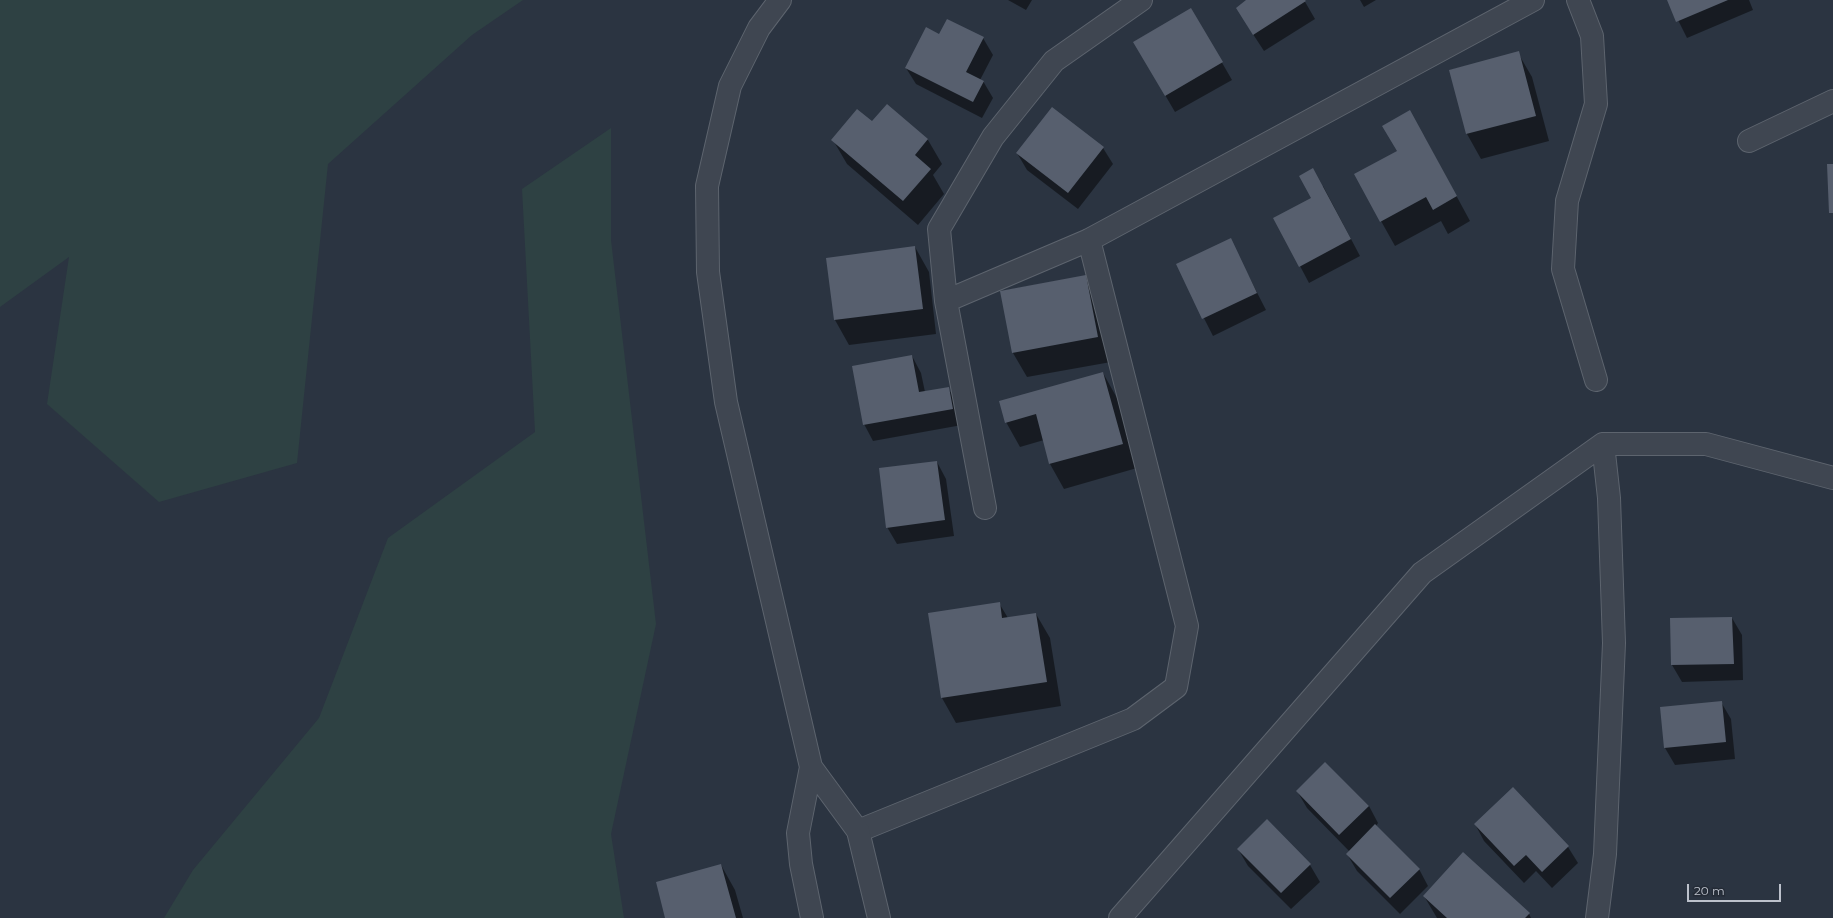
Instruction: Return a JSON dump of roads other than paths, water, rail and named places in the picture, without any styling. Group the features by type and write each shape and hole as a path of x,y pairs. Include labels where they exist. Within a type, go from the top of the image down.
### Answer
{"street":[{"path":"780,0 759,28 730,86 707,186 708,272 726,402 811,767 858,832 878,918"},
{"path":"985,508 946,301 939,230 993,136 1054,61 1141,0"},
{"path":"946,301 1089,240 1532,0"},
{"path":"1578,0 1592,36 1596,104 1567,201 1563,269 1596,380"},
{"path":"1749,141 1833,101"},
{"path":"858,832 1133,719 1176,687 1186,626 1089,240"},
{"path":"1597,918 1605,854 1614,643 1610,498 1603,444"},
{"path":"1120,918 1422,573 1603,444 1706,444 1833,478"},
{"path":"811,767 798,832 801,864 812,918"}]}
